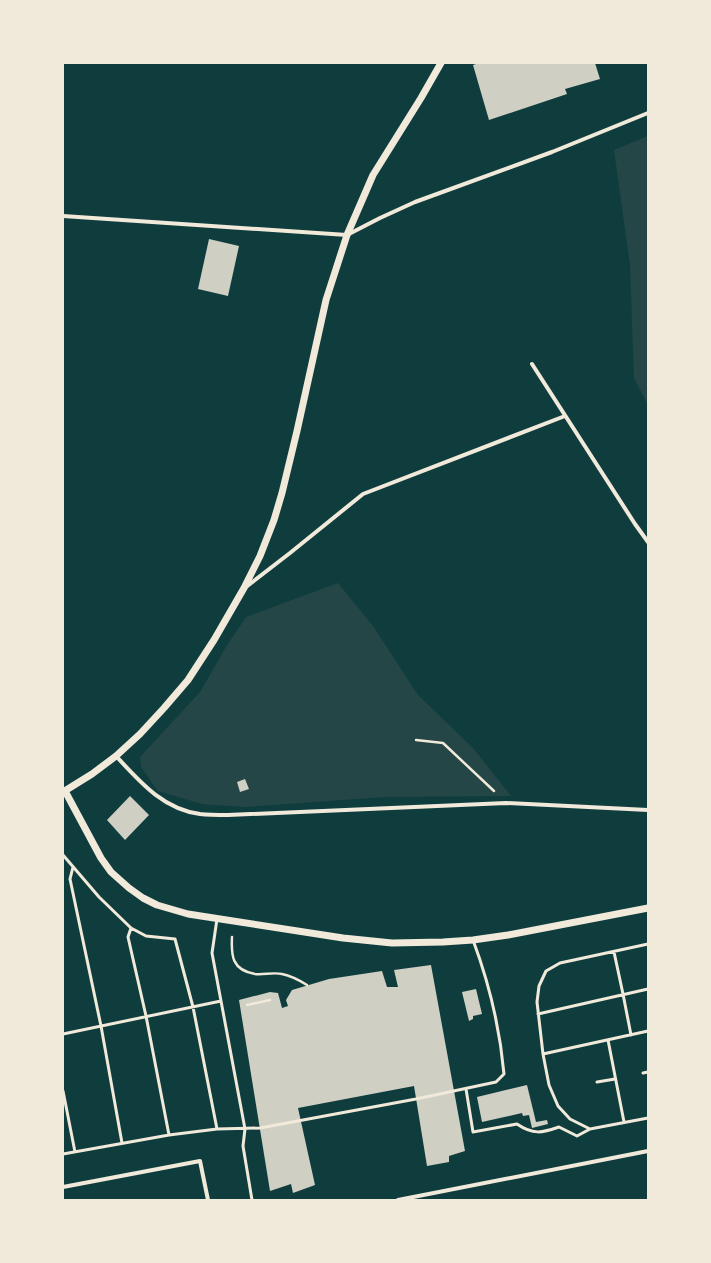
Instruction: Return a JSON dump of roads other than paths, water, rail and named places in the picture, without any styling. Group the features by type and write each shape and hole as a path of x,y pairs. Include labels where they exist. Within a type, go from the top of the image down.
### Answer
{"street":[{"path":"441,63 373,175 347,234 326,300 282,493 274,520 260,556 244,588 214,640 188,680 164,708 140,734 116,756 92,774 64,791 100,858 111,872 129,888 157,906 188,914 343,938 392,943 473,940 559,926 648,908"},
{"path":"63,216 347,234 415,202 552,152 648,113"},
{"path":"532,364 648,542"},
{"path":"244,588 363,494 565,416"},
{"path":"116,756 154,795 175,808 201,814 228,815 506,803 648,810"},
{"path":"398,1200 648,1151"},
{"path":"63,1188 200,1161 208,1200"}],"lane":[{"path":"63,855 98,897 131,928 146,936 175,939 194,1007 216,1129"},
{"path":"73,867 70,879 101,1026 122,1143"},
{"path":"217,919 212,953 245,1129 243,1146 252,1200"},
{"path":"131,928 128,937 146,1016 169,1135"},
{"path":"63,1154 169,1135 216,1129 260,1128 496,1082 504,1074 503,1058 484,972 473,940"},
{"path":"590,1129 570,1119 558,1106 549,1085 538,1014 537,1002 539,986 546,971 560,963 648,944"},
{"path":"614,952 631,1035"},
{"path":"538,1014 648,989"},
{"path":"63,1034 221,1001"},
{"path":"543,1054 648,1031"},
{"path":"608,1040 624,1122"},
{"path":"643,1073 648,1072"},
{"path":"597,1082 616,1079"},
{"path":"466,1089 473,1132 517,1124 524,1129 534,1132 543,1132 558,1127 577,1136 590,1129 648,1118"},
{"path":"63,1091 75,1152"}]}
